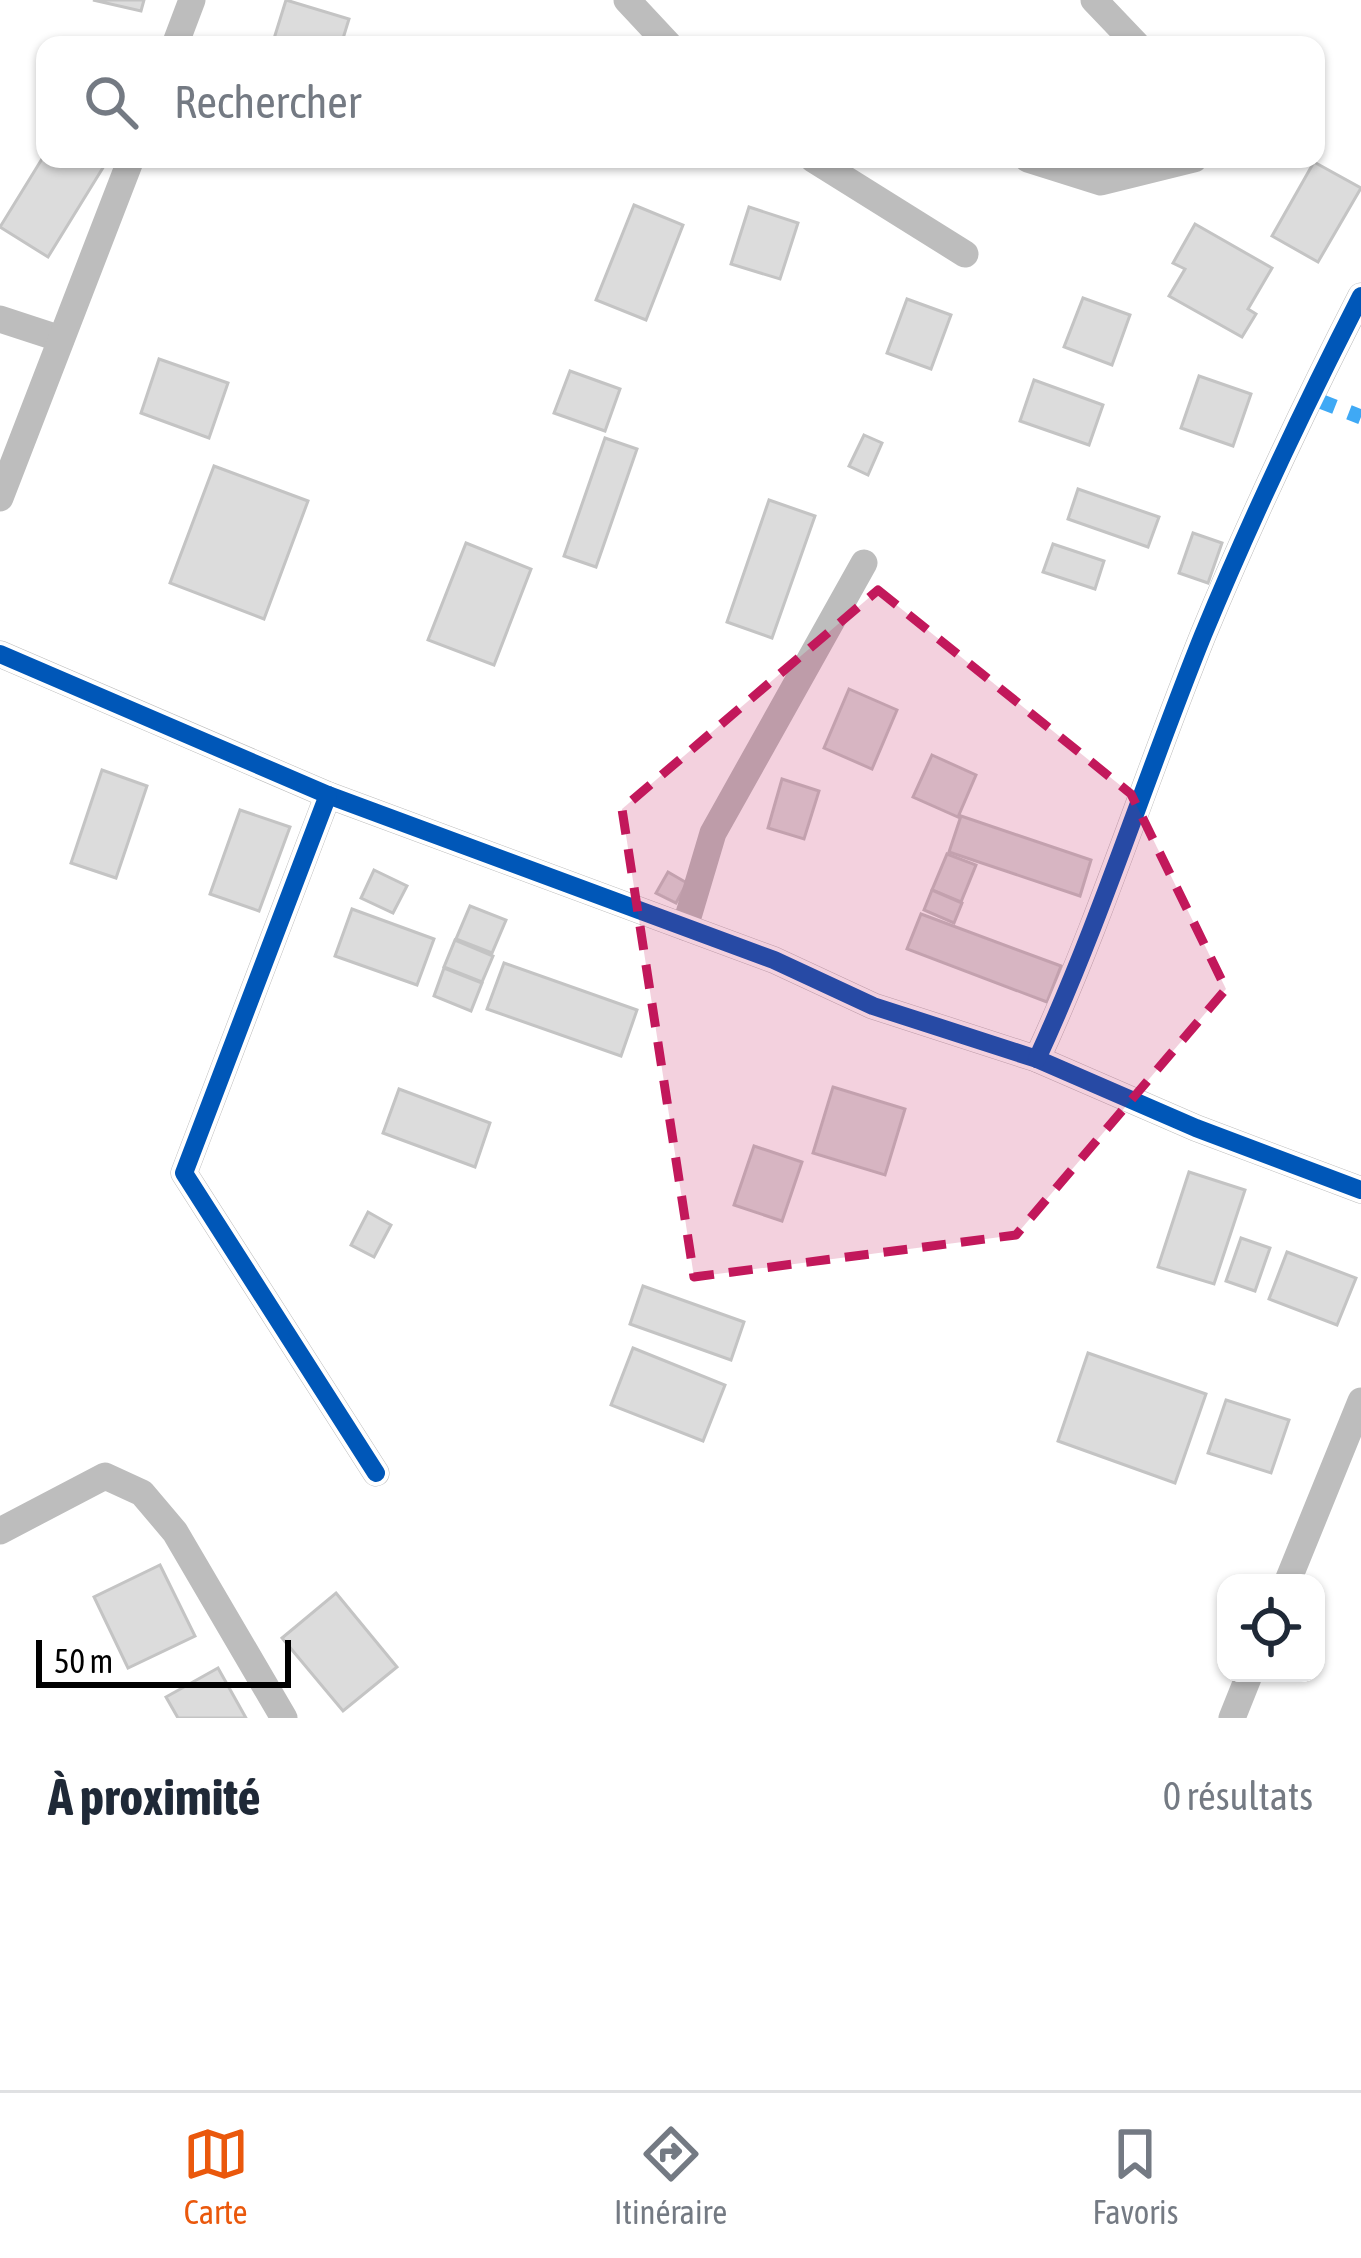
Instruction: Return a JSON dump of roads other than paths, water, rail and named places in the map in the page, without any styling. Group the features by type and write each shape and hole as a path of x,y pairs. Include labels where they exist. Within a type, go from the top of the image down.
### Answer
{"street":[{"path":"178,36 192,0"},
{"path":"627,0 661,36"},
{"path":"1094,0 1128,36"},
{"path":"0,498 128,168"},
{"path":"827,168 965,254"},
{"path":"1056,168 1100,182 1157,168"},
{"path":"1037,1059 1084,956 1202,638 1307,396 1361,296"},
{"path":"0,319 62,339"},
{"path":"685,927 713,833 864,562"},
{"path":"0,653 328,795 685,927 873,1006 1037,1059 1361,1190"},
{"path":"328,795 184,1173 376,1473"},
{"path":"1291,1574 1361,1401"},
{"path":"0,1531 105,1476 142,1493 176,1532 284,1718"},
{"path":"1232,1718 1246,1682"}]}
